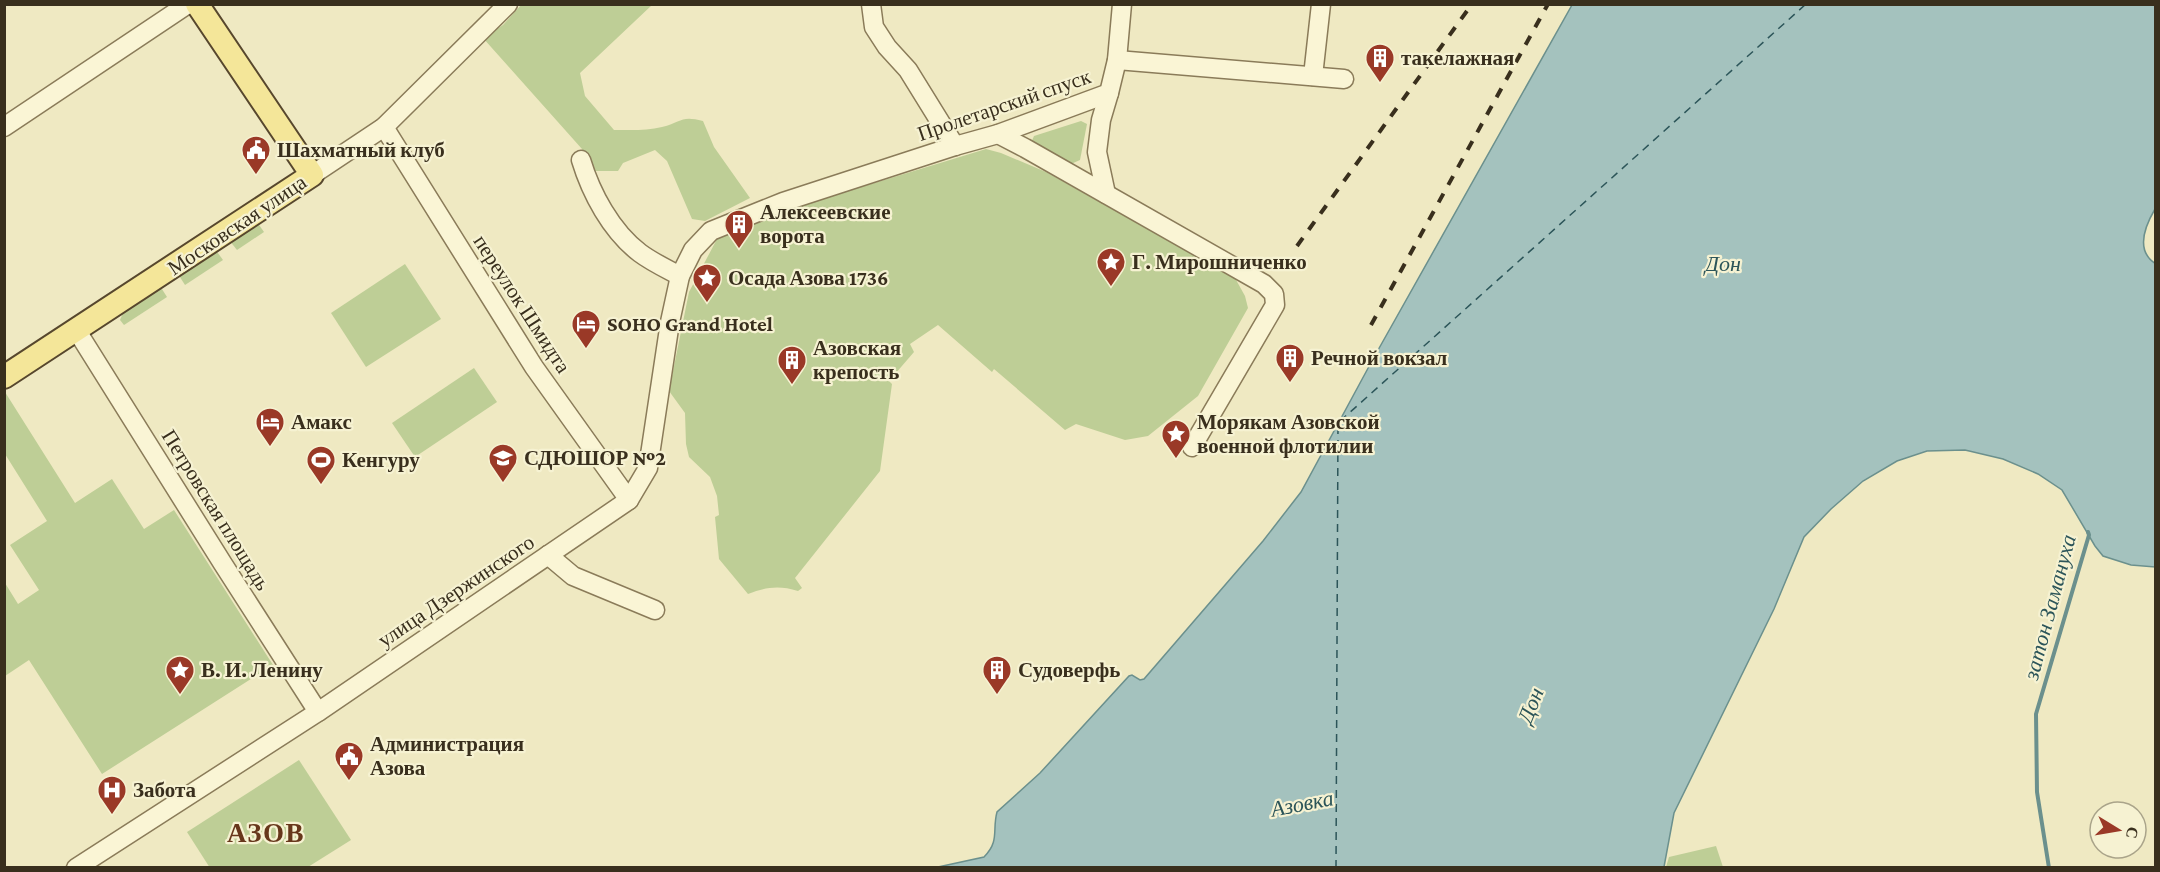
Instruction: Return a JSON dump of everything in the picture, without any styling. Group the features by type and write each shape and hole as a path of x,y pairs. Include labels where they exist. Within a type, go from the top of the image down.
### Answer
{"main road":[{"path":"197,4 312,175"},
{"name":"Московская улица","path":"5,375 77,331 312,175"}],"street":[{"path":"4,127 188,4"},
{"name":"Московская улица","path":"312,175 384,127 508,4"},
{"path":"872,4 874,27 887,47 908,70 955,146"},
{"path":"1117,60 1122,4"},
{"path":"1313,76 1321,4"},
{"name":"Пролетарский спуск","path":"702,238 711,231 783,202 998,134 1109,93 1117,60 1344,80"},
{"path":"1106,194 1097,152 1101,120 1109,93"},
{"name":"переулок Шмидта","path":"384,127 534,367 629,500"},
{"path":"998,134 1264,284 1274,294 1275,305 1192,447"},
{"path":"581,160 588,182 609,222 639,252 680,276"},
{"name":"улица Дзержинского","path":"76,867 318,712 629,500 648,468 670,322 680,276 702,238"},
{"name":"Петровская площадь","path":"77,331 318,712"},
{"path":"548,555 573,576 655,610"}],"green space":[{"path":"521,5 652,5 580,73 585,96 614,130 656,128 686,119 703,121 714,147 750,198 705,221 692,219 667,161 655,150 623,163 618,171 589,171 582,149 483,38 503,25"},
{"path":"1081,121 1087,124 1080,160 1071,164 1031,143 1034,136"},
{"path":"986,149 1046,172 1235,278 1245,296 1248,308 1198,396 1148,436 1125,440 1076,424 1065,430 994,369 992,372 938,325 910,344 914,352 889,381 892,384 880,471 795,578 802,588 798,591 773,588 748,594 719,559 715,517 719,515 717,496 710,477 689,457 686,444 685,413 669,391 689,292 717,239 756,219"},
{"path":"257,222 264,232 237,250 229,240"},
{"path":"215,249 223,260 185,285 178,274"},
{"path":"405,264 441,319 366,367 331,313"},
{"path":"160,286 167,297 124,325 120,320 124,311"},
{"path":"474,368 497,402 415,457 392,423"},
{"path":"5,392 75,503 112,479 144,529 174,510 273,665 102,774 29,660 5,676 5,583 18,604 39,590 10,545 47,521 5,454"},
{"path":"299,760 351,840 308,867 210,868 187,832"},
{"path":"1716,846 1723,867 1666,867 1669,857"}],"water":[{"name":"Дон","path":"1572,5 2155,5 2155,209 2145,230 2144,245 2150,259 2156,264 2155,567 2131,565 2103,556 2062,490 2038,474 2003,459 1965,450 1927,451 1897,461 1863,481 1804,537 1774,609 1674,813 1664,867 938,867 984,857 994,840 997,812 1040,773 1129,676 1144,679 1263,541 1301,492"}],"waterway":[{"name":"затон Замануха","path":"2049,868 2037,792 2036,714 2088,532"}],"ferry route":[{"path":"1336,868 1338,423 1806,4"}],"railway":[{"path":"1297,246 1472,4"},
{"path":"1371,325 1548,4"}],"place":[{"name":"такелажная","path":"1380,84"},
{"name":"Шахматный клуб","path":"256,176"},
{"name":"Алексеевские ворота","path":"739,250"},
{"name":"Г. Мирошниченко","path":"1111,288"},
{"name":"Осада Азова 1736","path":"707,304"},
{"name":"SOHO Grand Hotel","path":"586,350"},
{"name":"Речной вокзал","path":"1290,384"},
{"name":"Азовская крепость","path":"792,386"},
{"name":"Амакс","path":"270,448"},
{"name":"Морякам Азовской военной флотилии","path":"1176,460"},
{"name":"СДЮШОР №2","path":"503,484"},
{"name":"Кенгуру","path":"321,486"},
{"name":"В. И. Ленину","path":"180,696"},
{"name":"Судоверфь","path":"997,696"},
{"name":"Администрация Азова","path":"349,782"},
{"name":"Забота","path":"112,816"}],"district":[{"name":"АЗОВ","path":"266,833"}],"water label":[{"name":"Азовка","path":"1302,803"}]}
